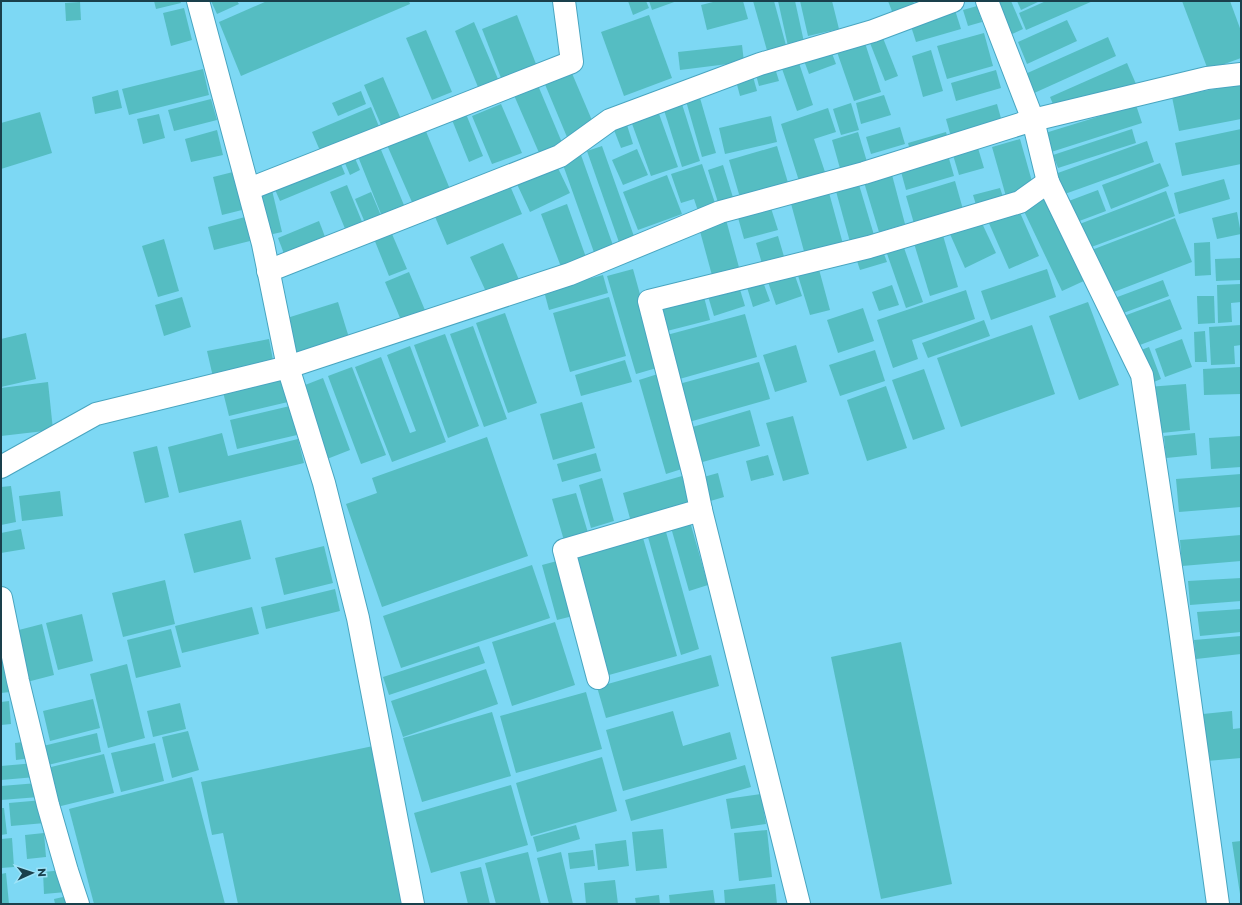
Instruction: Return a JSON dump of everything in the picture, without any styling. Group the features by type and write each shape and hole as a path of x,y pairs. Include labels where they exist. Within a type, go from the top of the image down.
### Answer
{"street":[{"path":"198,1 249,189 288,367 324,483 358,618 413,904"},
{"path":"249,189 572,62 564,1"},
{"path":"268,271 560,156 610,120 760,64 873,31 954,1"},
{"path":"987,1 1033,120 1048,182 1142,375 1178,614 1218,904"},
{"path":"1,467 96,414 288,367 570,274 720,212 864,172 1033,120 1206,78 1241,74"},
{"path":"799,904 701,510 692,468 649,301 869,247 1020,202 1048,182"},
{"path":"598,678 564,550 701,510"},
{"path":"1,598 18,681 48,805 78,904"}],"building":[{"path":"154,1 180,1 181,3 156,9"},
{"path":"211,1 237,1 239,4 217,14"},
{"path":"267,1 409,1 410,4 241,76 219,22"},
{"path":"628,1 646,1 649,8 633,15"},
{"path":"649,1 677,1 652,10"},
{"path":"717,1 743,1 748,19 707,30 701,5"},
{"path":"753,1 774,1 787,49 768,54"},
{"path":"778,1 795,1 804,42 788,46"},
{"path":"800,1 832,1 839,29 808,36"},
{"path":"888,1 913,1 917,12 895,19"},
{"path":"991,1 1011,1 1023,29 1006,37"},
{"path":"1017,1 1040,1 1021,10"},
{"path":"1046,1 1093,1 1026,30 1019,13"},
{"path":"1182,1 1230,1 1241,31 1241,58 1208,70"},
{"path":"80,2 81,20 66,21 65,3"},
{"path":"977,6 982,22 968,26 963,10"},
{"path":"184,8 192,40 171,46 163,13"},
{"path":"955,10 961,29 916,42 910,23"},
{"path":"517,15 536,64 501,78 482,29"},
{"path":"649,15 672,78 624,96 601,32"},
{"path":"1067,20 1077,41 1027,64 1018,42"},
{"path":"474,22 498,79 478,87 455,31"},
{"path":"426,30 452,92 432,100 406,38"},
{"path":"984,33 993,66 947,79 937,46"},
{"path":"1108,37 1116,56 1032,94 1023,75"},
{"path":"883,38 898,76 885,81 870,43"},
{"path":"864,40 881,92 854,101 836,49"},
{"path":"742,45 744,62 680,70 678,52"},
{"path":"830,48 836,64 809,74 803,58"},
{"path":"931,50 943,91 923,97 912,56"},
{"path":"798,60 813,105 797,111 781,66"},
{"path":"1127,63 1136,84 1059,118 1050,97"},
{"path":"774,65 779,81 759,86 755,71"},
{"path":"203,69 209,95 129,115 122,89"},
{"path":"996,70 1001,88 956,101 951,83"},
{"path":"571,71 594,125 567,137 544,82"},
{"path":"752,73 757,91 740,96 735,77"},
{"path":"383,77 403,124 384,132 364,85"},
{"path":"537,83 563,145 540,155 513,93"},
{"path":"1241,84 1241,119 1179,131 1172,97"},
{"path":"118,90 122,108 95,114 92,97"},
{"path":"361,91 366,104 338,116 332,103"},
{"path":"884,95 891,115 861,124 856,103"},
{"path":"700,98 716,153 702,157 686,101"},
{"path":"211,99 217,120 174,131 168,110"},
{"path":"851,103 859,130 841,135 833,109"},
{"path":"501,104 522,153 492,164 472,116"},
{"path":"682,104 700,161 682,167 664,110"},
{"path":"997,104 1004,129 953,144 946,119"},
{"path":"1136,105 1142,123 1048,153 1042,134"},
{"path":"371,107 380,129 321,153 312,132"},
{"path":"828,108 836,132 814,139 825,172 799,181 781,124"},
{"path":"464,109 483,156 469,162 450,115"},
{"path":"658,111 678,167 651,176 631,121"},
{"path":"40,112 52,153 1,169 1,123"},
{"path":"159,114 165,138 143,144 137,119"},
{"path":"771,116 777,142 725,154 719,128"},
{"path":"627,125 633,144 621,148 614,130"},
{"path":"900,127 905,144 871,154 866,137"},
{"path":"425,129 452,194 415,209 387,145"},
{"path":"1132,129 1136,143 1058,168 1053,155"},
{"path":"1241,129 1241,164 1182,176 1175,143"},
{"path":"217,130 223,155 191,162 185,139"},
{"path":"858,132 868,165 841,172 832,140"},
{"path":"946,132 950,146 912,157 908,143"},
{"path":"1020,139 1035,192 1007,200 992,147"},
{"path":"1147,141 1154,162 1062,195 1055,174"},
{"path":"379,145 406,210 383,219 357,154"},
{"path":"602,146 636,242 621,248 587,151"},
{"path":"777,146 789,186 741,201 729,160"},
{"path":"978,148 984,168 959,175 953,155"},
{"path":"637,149 648,175 623,185 612,160"},
{"path":"581,155 615,251 596,258 562,162"},
{"path":"948,155 954,176 906,190 900,168"},
{"path":"354,156 360,170 350,175 344,161"},
{"path":"338,157 345,174 280,201 273,185"},
{"path":"1160,163 1169,186 1111,209 1102,185"},
{"path":"556,164 570,193 530,212 516,182"},
{"path":"702,164 716,206 698,211 694,199 681,203 671,174"},
{"path":"723,165 735,204 720,209 708,170"},
{"path":"237,171 246,209 222,215 213,177"},
{"path":"891,171 905,224 879,232 863,179"},
{"path":"667,175 682,214 638,230 623,192"},
{"path":"857,178 874,235 850,242 834,184"},
{"path":"1224,179 1230,199 1179,214 1174,193"},
{"path":"508,181 522,214 447,245 433,212"},
{"path":"955,181 964,213 915,227 906,196"},
{"path":"347,185 365,229 348,236 330,192"},
{"path":"271,186 282,232 264,236 252,191"},
{"path":"1000,188 1004,200 977,208 973,195"},
{"path":"828,189 843,244 805,255 790,200"},
{"path":"1098,190 1106,211 1074,223 1066,202"},
{"path":"1166,191 1175,216 1086,249 1077,225"},
{"path":"371,192 382,218 366,225 355,199"},
{"path":"1046,195 1086,280 1062,291 1022,207"},
{"path":"567,204 588,263 563,272 541,214"},
{"path":"770,205 778,230 744,239 737,214"},
{"path":"1018,208 1039,256 1009,269 988,221"},
{"path":"1237,212 1241,234 1217,239 1212,218"},
{"path":"725,216 740,271 713,279 698,224"},
{"path":"245,217 250,241 214,250 208,227"},
{"path":"1175,218 1192,262 1106,295 1089,251"},
{"path":"980,219 996,253 965,268 950,234"},
{"path":"319,221 327,242 286,259 278,238"},
{"path":"389,227 407,269 389,276 372,234"},
{"path":"942,232 958,287 930,296 913,240"},
{"path":"778,236 785,260 763,267 756,243"},
{"path":"164,239 179,291 158,297 142,246"},
{"path":"902,242 923,302 906,308 885,248"},
{"path":"1210,242 1211,275 1195,276 1194,243"},
{"path":"503,243 520,282 488,296 470,257"},
{"path":"881,246 887,262 860,270 855,255"},
{"path":"1241,258 1241,280 1216,281 1215,259"},
{"path":"817,262 830,310 810,315 796,269"},
{"path":"633,269 660,367 636,374 607,276"},
{"path":"1047,269 1056,297 991,320 981,291"},
{"path":"793,270 802,296 776,305 767,279"},
{"path":"409,272 427,315 403,325 385,282"},
{"path":"603,275 608,293 549,310 544,291"},
{"path":"762,279 770,301 753,307 746,284"},
{"path":"1163,280 1169,296 1118,315 1112,299"},
{"path":"738,283 745,306 714,316 707,293"},
{"path":"1241,284 1241,302 1231,303 1232,322 1218,323 1217,285"},
{"path":"892,285 899,305 879,311 872,292"},
{"path":"966,290 975,319 912,340 918,359 893,368 877,320"},
{"path":"703,293 710,320 663,332 656,306"},
{"path":"1197,296 1214,296 1215,323 1198,324"},
{"path":"182,297 191,327 164,336 155,305"},
{"path":"609,297 626,356 570,372 553,313"},
{"path":"1170,299 1182,329 1132,348 1121,317"},
{"path":"338,302 350,341 298,357 287,318"},
{"path":"1088,302 1119,385 1079,400 1049,316"},
{"path":"863,308 874,341 838,353 827,320"},
{"path":"505,313 537,403 508,413 476,323"},
{"path":"745,314 757,357 676,380 663,336"},
{"path":"984,320 990,336 928,358 922,343"},
{"path":"1032,325 1055,394 961,427 937,358"},
{"path":"1241,325 1241,345 1234,346 1235,364 1211,365 1209,327"},
{"path":"473,326 507,419 484,427 450,334"},
{"path":"1205,331 1207,362 1195,362 1194,332"},
{"path":"26,333 36,379 1,387 1,339"},
{"path":"445,334 479,426 448,438 414,345"},
{"path":"269,339 274,365 213,377 207,351"},
{"path":"1182,339 1192,367 1165,377 1155,349"},
{"path":"796,345 807,382 775,392 763,355"},
{"path":"410,346 446,442 392,462 355,367 381,357 410,433 416,431 387,355"},
{"path":"1149,347 1161,379 1149,384 1136,352"},
{"path":"875,350 885,381 840,396 829,365"},
{"path":"625,360 632,382 581,396 575,375"},
{"path":"759,362 770,399 689,422 679,384"},
{"path":"352,367 386,455 361,464 328,376"},
{"path":"1240,367 1241,394 1204,395 1203,369"},
{"path":"924,369 945,429 913,440 892,380"},
{"path":"661,373 688,467 666,474 639,380"},
{"path":"281,375 288,402 229,416 222,388"},
{"path":"323,378 350,450 327,459 300,387"},
{"path":"48,382 53,430 1,436 1,388"},
{"path":"1186,384 1190,430 1152,434 1148,387"},
{"path":"886,386 907,448 867,461 847,400"},
{"path":"582,402 595,448 553,460 540,414"},
{"path":"290,406 297,435 237,449 230,420"},
{"path":"750,410 760,446 699,463 689,428"},
{"path":"793,416 809,474 783,481 766,423"},
{"path":"222,433 228,456 298,439 304,463 179,493 168,447"},
{"path":"1195,433 1197,455 1166,458 1164,436"},
{"path":"1241,436 1241,467 1211,469 1209,438"},
{"path":"487,437 528,556 382,607 346,504 377,493 372,478"},
{"path":"157,446 169,497 145,503 133,452"},
{"path":"596,453 601,471 562,482 557,464"},
{"path":"768,455 774,475 751,481 746,461"},
{"path":"718,473 724,497 707,502 700,478"},
{"path":"1241,474 1241,507 1179,512 1176,479"},
{"path":"682,476 690,505 631,522 623,493"},
{"path":"602,478 614,521 591,528 579,485"},
{"path":"11,486 16,522 1,525 1,487"},
{"path":"60,491 63,516 22,521 19,496"},
{"path":"576,493 589,536 565,544 552,499"},
{"path":"689,518 708,585 689,591 670,524"},
{"path":"241,520 251,559 194,573 184,534"},
{"path":"21,529 25,549 1,553 1,533"},
{"path":"641,531 677,656 609,675 574,550"},
{"path":"666,532 699,649 681,655 648,537"},
{"path":"1241,535 1241,561 1182,566 1180,540"},
{"path":"324,546 333,583 284,595 275,558"},
{"path":"557,561 573,616 557,620 542,565"},
{"path":"532,565 550,618 401,668 383,616"},
{"path":"1241,578 1241,601 1190,605 1188,581"},
{"path":"165,580 175,624 123,637 112,593"},
{"path":"335,589 340,611 266,629 261,607"},
{"path":"252,607 259,634 182,653 175,626"},
{"path":"1241,609 1241,632 1200,636 1197,612"},
{"path":"82,614 93,661 58,670 46,623"},
{"path":"555,622 575,685 512,706 492,642"},
{"path":"42,624 54,675 27,682 15,631"},
{"path":"171,629 181,667 136,678 127,640"},
{"path":"1241,636 1241,654 1196,659 1194,640"},
{"path":"901,642 952,884 881,899 831,657"},
{"path":"479,646 485,663 389,695 383,677"},
{"path":"711,655 719,686 606,718 597,687"},
{"path":"8,661 10,692 1,693 1,662"},
{"path":"127,664 145,738 108,748 90,674"},
{"path":"486,669 498,704 403,737 391,701"},
{"path":"586,692 602,749 516,773 500,716"},
{"path":"93,699 100,728 50,741 43,711"},
{"path":"9,701 11,724 1,725 1,702"},
{"path":"180,703 186,729 153,737 147,711"},
{"path":"673,711 683,746 730,732 737,759 623,791 606,730"},
{"path":"1232,711 1233,729 1241,728 1241,758 1207,761 1203,714"},
{"path":"492,712 511,776 422,802 403,738"},
{"path":"188,731 199,770 172,778 162,737"},
{"path":"97,733 101,752 48,765 43,746"},
{"path":"31,741 32,758 16,760 15,743"},
{"path":"155,743 164,781 121,792 111,753"},
{"path":"378,745 411,904 238,904 223,833 212,835 201,782"},
{"path":"104,754 114,793 57,807 47,768"},
{"path":"602,757 617,811 531,836 516,783"},
{"path":"35,763 36,777 1,780 1,766"},
{"path":"745,765 751,787 631,821 625,800"},
{"path":"192,777 225,904 94,904 69,809"},
{"path":"38,783 39,797 1,800 1,786"},
{"path":"511,785 528,845 431,873 414,813"},
{"path":"761,794 766,824 731,829 726,799"},
{"path":"43,800 45,823 11,826 9,803"},
{"path":"1,808 4,808 7,834 1,835"},
{"path":"576,825 580,839 537,852 533,837"},
{"path":"663,829 667,868 636,871 632,832"},
{"path":"767,830 772,877 739,881 734,833"},
{"path":"44,833 46,857 27,859 25,835"},
{"path":"12,838 14,867 1,868 1,839"},
{"path":"626,840 629,866 598,870 595,844"},
{"path":"1241,841 1241,894 1240,894 1232,842"},
{"path":"593,850 595,866 570,869 568,853"},
{"path":"528,852 541,904 496,904 485,863"},
{"path":"561,852 573,904 549,904 537,858"},
{"path":"481,867 490,904 468,904 460,872"},
{"path":"64,870 66,892 44,894 43,872"},
{"path":"6,873 9,904 1,904 1,874"},
{"path":"615,880 618,904 586,904 584,883"},
{"path":"775,884 777,904 725,904 724,890"},
{"path":"713,890 715,904 670,904 669,895"},
{"path":"72,895 74,904 55,904 54,899"},
{"path":"659,895 660,904 636,904 635,898"}]}
